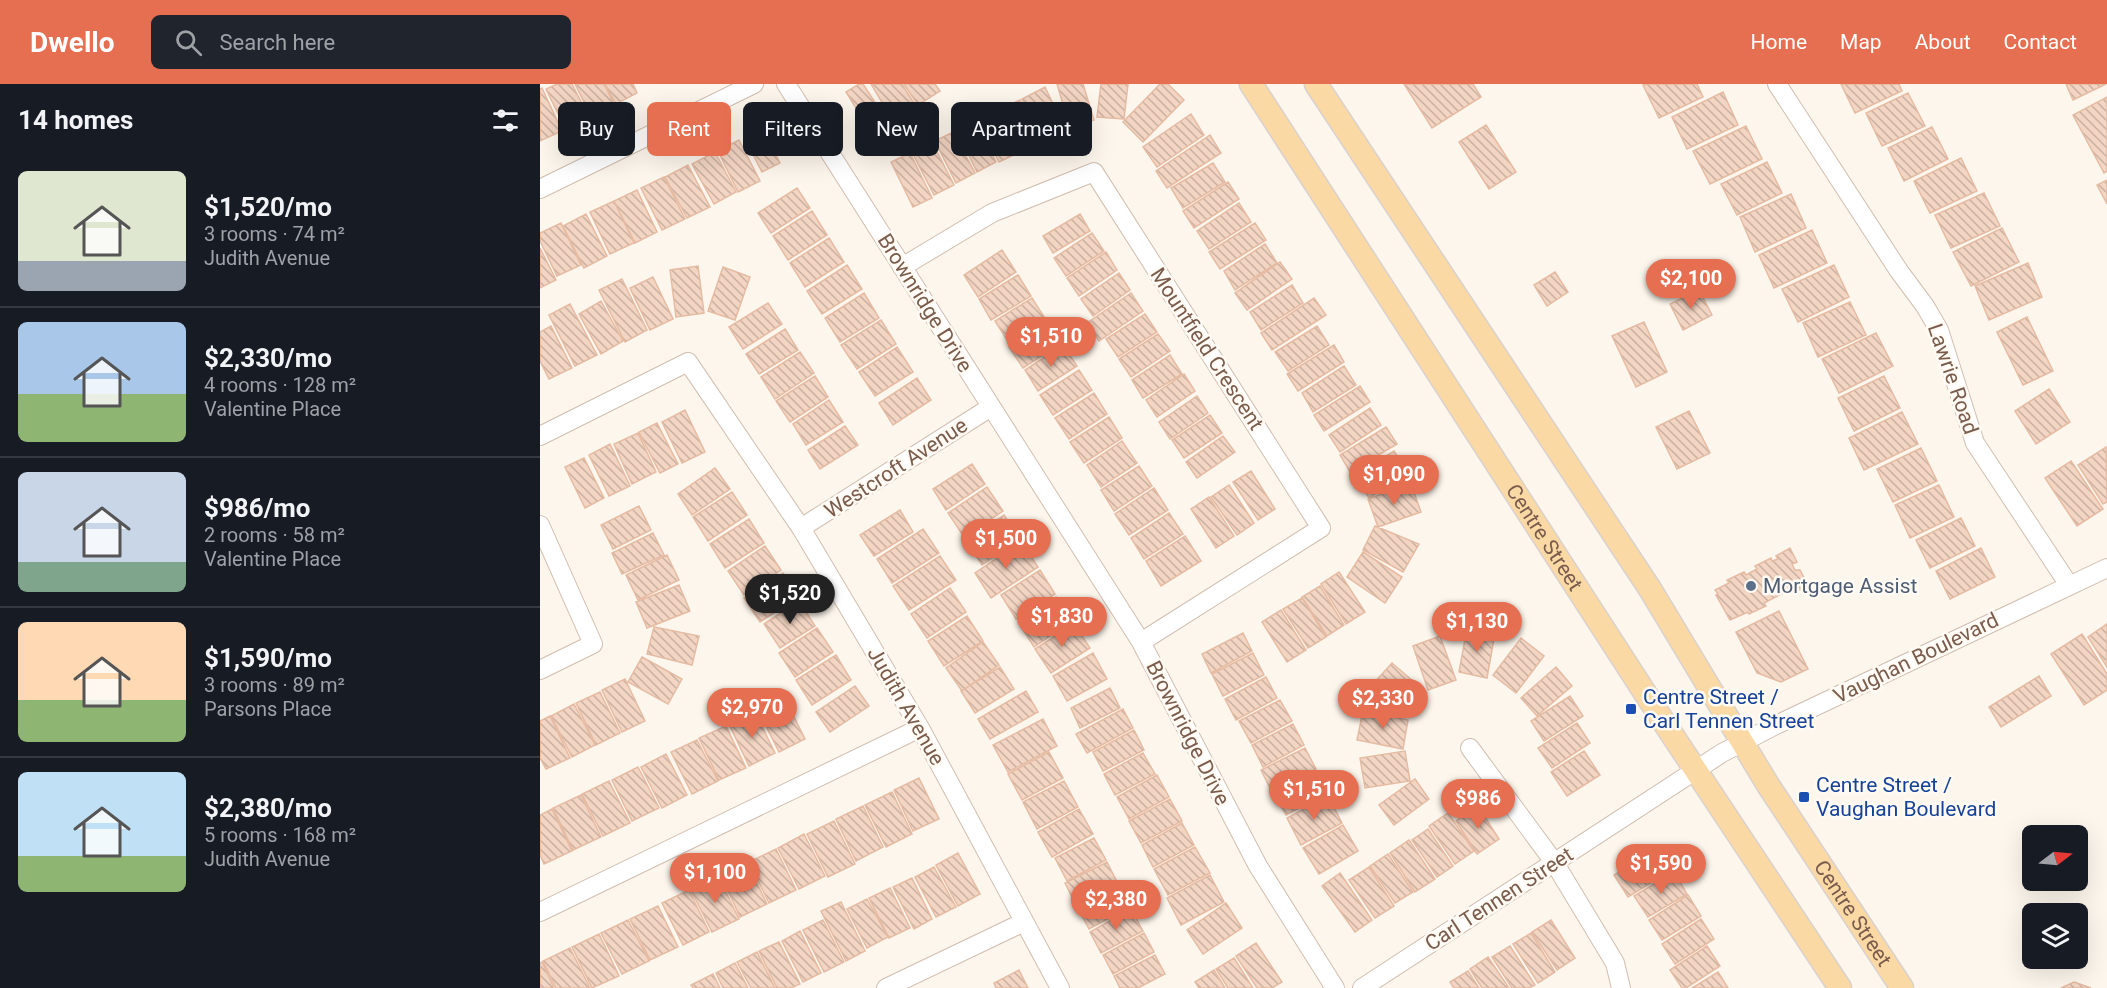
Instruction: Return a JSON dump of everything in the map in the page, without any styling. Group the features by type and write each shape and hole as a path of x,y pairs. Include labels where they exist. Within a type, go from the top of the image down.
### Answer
{"main road":[{"name":"Centre Street","path":"1251,84 1468,421 1840,988"},
{"name":"Centre Street","path":"1316,84 1650,589 1768,785 1902,988"}],"street":[{"path":"540,189 754,84"},
{"name":"Brownridge Drive","path":"786,84 1141,642 1258,866 1335,988"},
{"name":"Lawrie Road","path":"1777,84 1892,261 1940,330 1975,443 2069,585"},
{"name":"Mountfield Crescent","path":"902,267 992,213 1094,172 1321,528 1141,642"},
{"name":"Judith Avenue","path":"540,436 688,362 801,528 920,728 1060,988"},
{"name":"Westcroft Avenue","path":"801,528 991,407"},
{"path":"540,525 593,644 540,670"},
{"name":"Vaughan Boulevard","path":"1696,770 1743,741 2107,568"},
{"path":"540,912 920,728"},
{"path":"1470,748 1554,862 1615,963 1621,988"},
{"name":"Carl Tennen Street","path":"1362,988 1696,770"},
{"path":"886,988 1024,922"}],"building":[{"path":"557,84 572,84 581,102 558,102 558,114 546,89"},
{"path":"575,84 604,84 613,102 584,102"},
{"path":"605,84 633,84 637,93 620,102 615,102"},
{"path":"863,84 875,102 855,102 855,106 846,92"},
{"path":"871,84 902,84 913,102 882,102"},
{"path":"904,84 935,84 940,91 923,102 916,102"},
{"path":"1057,84 1083,84 1088,102 1062,102"},
{"path":"1101,84 1128,84 1124,119 1097,117"},
{"path":"1160,84 1168,84 1184,100 1143,142 1123,122"},
{"path":"1404,84 1473,84 1481,97 1432,128"},
{"path":"1697,84 1703,97 1659,118 1643,85"},
{"path":"1841,84 1899,84 1902,91 1855,113"},
{"path":"2066,84 2106,84 2073,100"},
{"path":"1045,87 1052,102 1023,102 1022,99"},
{"path":"542,88 558,122 558,133 540,141 540,89"},
{"path":"1723,92 1738,125 1687,149 1672,117"},
{"path":"1908,93 1925,126 1882,146 1866,113"},
{"path":"2107,97 2107,171 2104,173 2073,115"},
{"path":"1191,114 1204,135 1157,167 1143,147"},
{"path":"1486,125 1516,172 1489,189 1459,142"},
{"path":"1746,126 1762,159 1710,184 1693,151"},
{"path":"1932,127 1948,159 1904,181 1888,148"},
{"path":"951,133 951,156 966,156 975,173 956,183 939,149 939,139"},
{"path":"1210,135 1221,153 1167,188 1156,171"},
{"path":"739,140 743,148 743,156 747,156 760,181 738,192 720,156 731,156 731,144"},
{"path":"707,156 717,156 736,192 714,204 692,164"},
{"path":"754,156 776,156 780,163 762,172"},
{"path":"904,156 911,156 932,198 913,207 891,162"},
{"path":"914,156 939,156 954,185 934,195"},
{"path":"969,156 993,156 996,162 977,172"},
{"path":"996,156 1012,156 999,162"},
{"path":"1961,158 1977,191 1930,213 1914,181"},
{"path":"1767,162 1782,193 1737,215 1721,184"},
{"path":"1213,163 1225,182 1183,208 1171,188"},
{"path":"688,165 710,207 687,218 665,177"},
{"path":"664,177 685,219 662,230 641,188"},
{"path":"2107,180 2107,204 2097,185"},
{"path":"1228,182 1239,199 1194,228 1183,211"},
{"path":"797,188 810,208 771,233 758,213"},
{"path":"637,190 657,232 635,243 614,201"},
{"path":"1984,193 2000,226 1951,248 1935,215"},
{"path":"1791,194 1806,228 1755,252 1740,217"},
{"path":"614,201 634,243 610,254 590,212"},
{"path":"1239,203 1251,222 1209,249 1197,231"},
{"path":"812,211 827,235 788,260 773,236"},
{"path":"586,214 607,256 584,268 563,226"},
{"path":"1080,214 1090,231 1053,253 1043,236"},
{"path":"561,223 581,265 557,276 540,241 540,233"},
{"path":"1255,223 1266,240 1220,269 1209,252"},
{"path":"2002,228 2019,262 1971,286 1953,252"},
{"path":"1812,230 1827,263 1774,288 1759,255"},
{"path":"1092,233 1104,251 1066,276 1054,258"},
{"path":"829,238 844,262 805,287 790,263"},
{"path":"1265,244 1277,263 1235,290 1224,271"},
{"path":"540,248 556,280 540,288"},
{"path":"1002,250 1016,272 978,297 964,275"},
{"path":"1106,252 1117,270 1079,296 1067,278"},
{"path":"1280,262 1292,279 1247,310 1235,293"},
{"path":"2028,263 2042,297 1989,320 1975,286"},
{"path":"847,265 862,289 822,314 807,291"},
{"path":"1834,265 1849,297 1798,322 1782,289"},
{"path":"698,266 704,313 676,317 670,270"},
{"path":"723,267 750,277 735,320 708,311"},
{"path":"1555,272 1568,292 1547,306 1534,285"},
{"path":"1119,273 1130,290 1093,316 1081,299"},
{"path":"1018,275 1031,296 991,320 979,299"},
{"path":"653,277 673,319 650,330 630,288"},
{"path":"622,279 647,330 625,342 599,290"},
{"path":"1292,285 1303,303 1261,330 1250,312"},
{"path":"1699,290 1712,315 1683,330 1670,304"},
{"path":"864,293 879,318 840,342 825,318"},
{"path":"1131,293 1143,311 1099,341 1087,323"},
{"path":"1032,298 1046,320 1009,343 995,321"},
{"path":"1314,298 1326,315 1272,350 1261,333"},
{"path":"601,301 623,341 601,354 579,314"},
{"path":"1850,302 1866,335 1818,357 1803,323"},
{"path":"768,303 782,324 743,349 729,327"},
{"path":"570,304 597,355 575,366 549,315"},
{"path":"1145,314 1157,332 1118,357 1106,339"},
{"path":"2027,317 2053,371 2023,385 1997,332"},
{"path":"881,320 896,344 857,369 841,345"},
{"path":"1049,322 1062,343 1023,368 1009,347"},
{"path":"1644,322 1667,372 1636,387 1612,336"},
{"path":"551,326 572,368 549,379 540,361 540,332"},
{"path":"1317,326 1329,345 1288,371 1275,352"},
{"path":"785,329 798,350 759,374 746,354"},
{"path":"1876,333 1893,366 1839,393 1822,359"},
{"path":"1158,334 1170,351 1131,377 1119,359"},
{"path":"1063,345 1077,366 1038,391 1025,370"},
{"path":"1334,345 1344,362 1298,391 1287,374"},
{"path":"897,347 913,372 875,396 859,372"},
{"path":"800,352 814,373 775,399 761,377"},
{"path":"1170,355 1182,374 1143,398 1132,380"},
{"path":"1344,366 1356,385 1313,412 1302,393"},
{"path":"1079,370 1092,390 1053,415 1040,395"},
{"path":"1184,374 1195,391 1157,417 1146,400"},
{"path":"815,376 828,397 790,422 776,401"},
{"path":"1884,376 1900,408 1854,431 1838,398"},
{"path":"917,378 931,400 893,425 879,403"},
{"path":"1360,386 1370,402 1324,431 1314,415"},
{"path":"2049,389 2070,422 2036,444 2015,411"},
{"path":"1094,393 1107,414 1069,439 1055,418"},
{"path":"1197,396 1208,413 1170,439 1159,422"},
{"path":"829,400 843,422 806,445 793,424"},
{"path":"1370,408 1381,425 1340,452 1329,435"},
{"path":"685,410 705,452 682,463 662,422"},
{"path":"1689,411 1710,453 1677,469 1656,427"},
{"path":"1902,412 1918,444 1864,470 1849,438"},
{"path":"1210,415 1222,433 1184,458 1172,440"},
{"path":"1109,417 1122,438 1084,463 1070,442"},
{"path":"657,423 678,464 660,473 639,432"},
{"path":"845,426 858,445 820,469 808,450"},
{"path":"1386,427 1397,444 1350,472 1340,455"},
{"path":"638,433 656,472 632,484 614,444"},
{"path":"1223,436 1235,452 1197,478 1186,462"},
{"path":"1122,441 1137,463 1101,487 1087,465"},
{"path":"610,444 630,486 609,496 589,455"},
{"path":"2106,447 2107,502 2103,504 2078,465"},
{"path":"1921,448 1937,481 1893,502 1877,469"},
{"path":"1394,451 1408,473 1369,498 1355,475"},
{"path":"584,458 604,498 585,508 565,467"},
{"path":"2071,461 2103,509 2077,526 2045,478"},
{"path":"972,464 985,484 946,510 933,489"},
{"path":"1139,466 1152,486 1114,511 1101,490"},
{"path":"715,468 730,489 692,515 678,494"},
{"path":"1251,471 1275,509 1258,520 1233,482"},
{"path":"1411,484 1421,512 1378,527 1368,499"},
{"path":"1229,485 1254,523 1237,535 1211,497"},
{"path":"1939,485 1954,517 1910,538 1895,505"},
{"path":"987,487 1003,511 964,537 948,513"},
{"path":"1154,488 1168,510 1129,535 1115,514"},
{"path":"732,492 747,515 708,541 693,517"},
{"path":"1209,497 1234,536 1216,548 1191,509"},
{"path":"639,506 651,530 613,549 601,525"},
{"path":"900,510 913,532 874,556 860,535"},
{"path":"1169,513 1183,534 1144,559 1131,538"},
{"path":"1004,515 1020,539 982,565 966,541"},
{"path":"1961,518 1975,546 1930,568 1916,540"},
{"path":"749,519 764,543 725,568 710,544"},
{"path":"1375,526 1419,544 1403,572 1363,550"},
{"path":"923,529 939,553 892,583 877,559"},
{"path":"653,533 664,555 622,574 612,553"},
{"path":"1185,536 1201,561 1161,586 1146,561"},
{"path":"1021,542 1038,567 991,598 975,573"},
{"path":"765,546 781,570 744,595 728,571"},
{"path":"1790,548 1797,562 1792,564 1795,570 1800,570 1808,586 1799,590 1797,586 1764,603 1766,606 1730,620 1715,590 1729,583 1727,580 1744,572 1746,575 1757,569 1755,566 1771,558 1772,561 1778,559 1776,556"},
{"path":"1981,548 1995,577 1950,599 1936,571"},
{"path":"1363,552 1402,577 1385,603 1347,577"},
{"path":"667,555 679,580 638,600 626,575"},
{"path":"940,556 956,580 909,610 893,586"},
{"path":"1040,570 1055,594 1016,619 1001,595"},
{"path":"1339,572 1365,612 1346,624 1321,584"},
{"path":"783,573 799,597 760,622 744,598"},
{"path":"679,585 690,611 647,628 636,602"},
{"path":"1320,586 1344,625 1327,636 1302,597"},
{"path":"950,588 966,612 927,638 911,614"},
{"path":"1056,597 1072,621 1034,647 1018,622"},
{"path":"1302,598 1326,637 1308,648 1283,609"},
{"path":"799,601 815,626 780,648 764,624"},
{"path":"1281,610 1306,650 1287,662 1262,622"},
{"path":"1779,611 1808,669 1781,682 1757,673 1736,632"},
{"path":"967,616 983,641 944,666 928,641"},
{"path":"1074,624 1090,648 1051,673 1035,649"},
{"path":"2107,624 2107,667 2088,637"},
{"path":"654,627 699,636 692,665 647,654"},
{"path":"817,628 833,652 795,677 779,653"},
{"path":"1467,628 1495,633 1487,678 1459,672"},
{"path":"1243,633 1252,651 1211,673 1202,654"},
{"path":"2082,634 2107,674 2107,690 2084,705 2051,654"},
{"path":"1440,636 1456,680 1428,690 1413,646"},
{"path":"1521,638 1544,656 1516,693 1493,675"},
{"path":"983,642 999,665 962,691 946,668"},
{"path":"1093,653 1107,679 1067,701 1053,676"},
{"path":"1253,653 1264,675 1223,696 1212,674"},
{"path":"836,655 851,680 812,705 796,680"},
{"path":"642,657 682,679 668,704 628,682"},
{"path":"1392,663 1427,693 1408,715 1373,684"},
{"path":"1000,667 1014,689 975,713 961,691"},
{"path":"1556,667 1572,686 1537,716 1521,698"},
{"path":"2039,676 2051,696 2001,727 1989,707"},
{"path":"1266,677 1277,698 1236,720 1225,699"},
{"path":"625,679 645,721 622,732 602,690"},
{"path":"855,686 869,706 830,732 816,712"},
{"path":"1110,688 1120,708 1080,728 1071,708"},
{"path":"1026,691 1038,712 990,739 978,719"},
{"path":"600,692 620,733 596,745 576,703"},
{"path":"1570,696 1583,716 1544,741 1531,721"},
{"path":"784,697 805,739 779,752 758,710"},
{"path":"1280,700 1292,721 1251,743 1239,721"},
{"path":"574,704 595,745 572,757 551,716"},
{"path":"1123,709 1133,728 1087,753 1076,734"},
{"path":"1363,711 1408,720 1403,749 1357,740"},
{"path":"755,712 775,753 749,766 729,724"},
{"path":"550,716 570,758 546,769 540,758 540,721"},
{"path":"1043,719 1057,746 1008,772 993,745"},
{"path":"1577,723 1590,743 1552,768 1538,748"},
{"path":"1293,724 1304,745 1263,767 1252,745"},
{"path":"726,726 746,768 719,780 699,738"},
{"path":"1134,730 1144,750 1103,771 1093,752"},
{"path":"697,740 718,781 692,794 671,752"},
{"path":"1305,748 1316,769 1272,792 1261,770"},
{"path":"1405,751 1410,781 1365,788 1360,758"},
{"path":"1584,751 1600,775 1567,796 1551,772"},
{"path":"1049,752 1063,778 1022,800 1008,774"},
{"path":"1143,753 1155,774 1115,795 1104,774"},
{"path":"666,754 687,795 662,808 641,767"},
{"path":"638,767 659,808 632,821 612,780"},
{"path":"1316,772 1327,794 1286,815 1274,794"},
{"path":"1157,775 1169,797 1129,819 1117,797"},
{"path":"919,778 939,819 913,831 894,790"},
{"path":"1415,779 1429,799 1394,825 1379,805"},
{"path":"609,781 630,823 603,836 582,794"},
{"path":"1064,781 1078,807 1037,829 1023,802"},
{"path":"892,792 912,834 886,847 865,805"},
{"path":"581,795 601,837 573,850 553,808"},
{"path":"1328,796 1342,823 1301,845 1287,818"},
{"path":"1170,799 1182,821 1141,843 1129,821"},
{"path":"863,806 883,847 856,861 836,819"},
{"path":"1478,806 1499,839 1477,854 1456,821"},
{"path":"552,809 572,851 544,864 540,855 540,815"},
{"path":"1079,809 1093,834 1052,857 1038,832"},
{"path":"1448,813 1474,851 1455,864 1429,826"},
{"path":"834,821 855,864 828,877 807,834"},
{"path":"1182,823 1194,845 1153,867 1142,845"},
{"path":"1343,825 1358,851 1319,874 1303,848"},
{"path":"1428,829 1453,866 1437,877 1412,840"},
{"path":"804,834 825,876 799,889 778,848"},
{"path":"1094,838 1106,860 1067,881 1055,858"},
{"path":"1409,840 1435,879 1415,892 1390,853"},
{"path":"1195,847 1210,873 1168,895 1154,869"},
{"path":"776,849 796,890 769,903 749,862"},
{"path":"958,853 980,894 958,906 936,865"},
{"path":"1388,854 1413,892 1395,903 1370,866"},
{"path":"1648,854 1662,876 1628,897 1614,875"},
{"path":"747,862 767,904 740,917 721,875"},
{"path":"1107,862 1118,884 1076,905 1065,883"},
{"path":"934,867 956,907 936,917 915,877"},
{"path":"1369,867 1394,906 1375,918 1349,880"},
{"path":"1674,872 1687,894 1648,917 1634,896"},
{"path":"1340,873 1372,920 1355,932 1322,886"},
{"path":"1210,875 1224,902 1181,925 1167,898"},
{"path":"718,876 739,919 712,932 691,890"},
{"path":"912,878 932,919 914,929 893,887"},
{"path":"1119,886 1130,907 1089,929 1078,908"},
{"path":"890,888 910,928 889,938 869,898"},
{"path":"689,890 709,932 683,945 662,903"},
{"path":"1688,895 1701,916 1662,940 1649,920"},
{"path":"867,899 888,937 867,948 847,909"},
{"path":"841,902 865,951 846,961 821,911"},
{"path":"1226,903 1242,928 1203,954 1187,930"},
{"path":"658,906 678,947 650,960 630,919"},
{"path":"1131,909 1143,931 1101,953 1090,932"},
{"path":"1701,919 1714,939 1675,964 1662,944"},
{"path":"628,920 649,961 622,974 601,933"},
{"path":"823,920 844,962 824,972 803,930"},
{"path":"1551,920 1575,958 1557,970 1532,932"},
{"path":"800,931 821,973 803,982 782,941"},
{"path":"1144,933 1154,952 1113,974 1103,955"},
{"path":"1531,933 1555,972 1538,983 1513,944"},
{"path":"599,934 619,976 592,988 572,947"},
{"path":"779,942 800,984 791,988 777,988 759,951"},
{"path":"1256,943 1282,982 1272,988 1257,988 1236,956"},
{"path":"1510,946 1535,985 1529,988 1512,988 1492,957"},
{"path":"1707,946 1720,966 1686,988 1682,988 1670,970"},
{"path":"570,948 590,988 556,988 543,961"},
{"path":"757,952 775,988 751,988 737,962"},
{"path":"1155,955 1165,974 1138,988 1120,988 1114,976"},
{"path":"1488,957 1509,988 1482,988 1470,969"},
{"path":"1234,958 1253,988 1228,988 1216,969"},
{"path":"542,962 554,988 540,988 540,963"},
{"path":"735,963 748,988 723,988 716,973"},
{"path":"1019,970 1028,988 996,988 994,983"},
{"path":"1214,970 1225,988 1199,988 1195,982"},
{"path":"1468,971 1479,988 1454,988 1450,982"},
{"path":"1718,972 1728,988 1692,988"},
{"path":"713,974 720,988 693,988 691,985"},
{"path":"2074,982 2091,988 2061,988"}],"place":[{"name":"Mortgage Assist","path":"1751,586"},
{"name":"Centre Street / Carl Tennen Street","path":"1631,709"},
{"name":"Centre Street / Vaughan Boulevard","path":"1804,797"}]}
